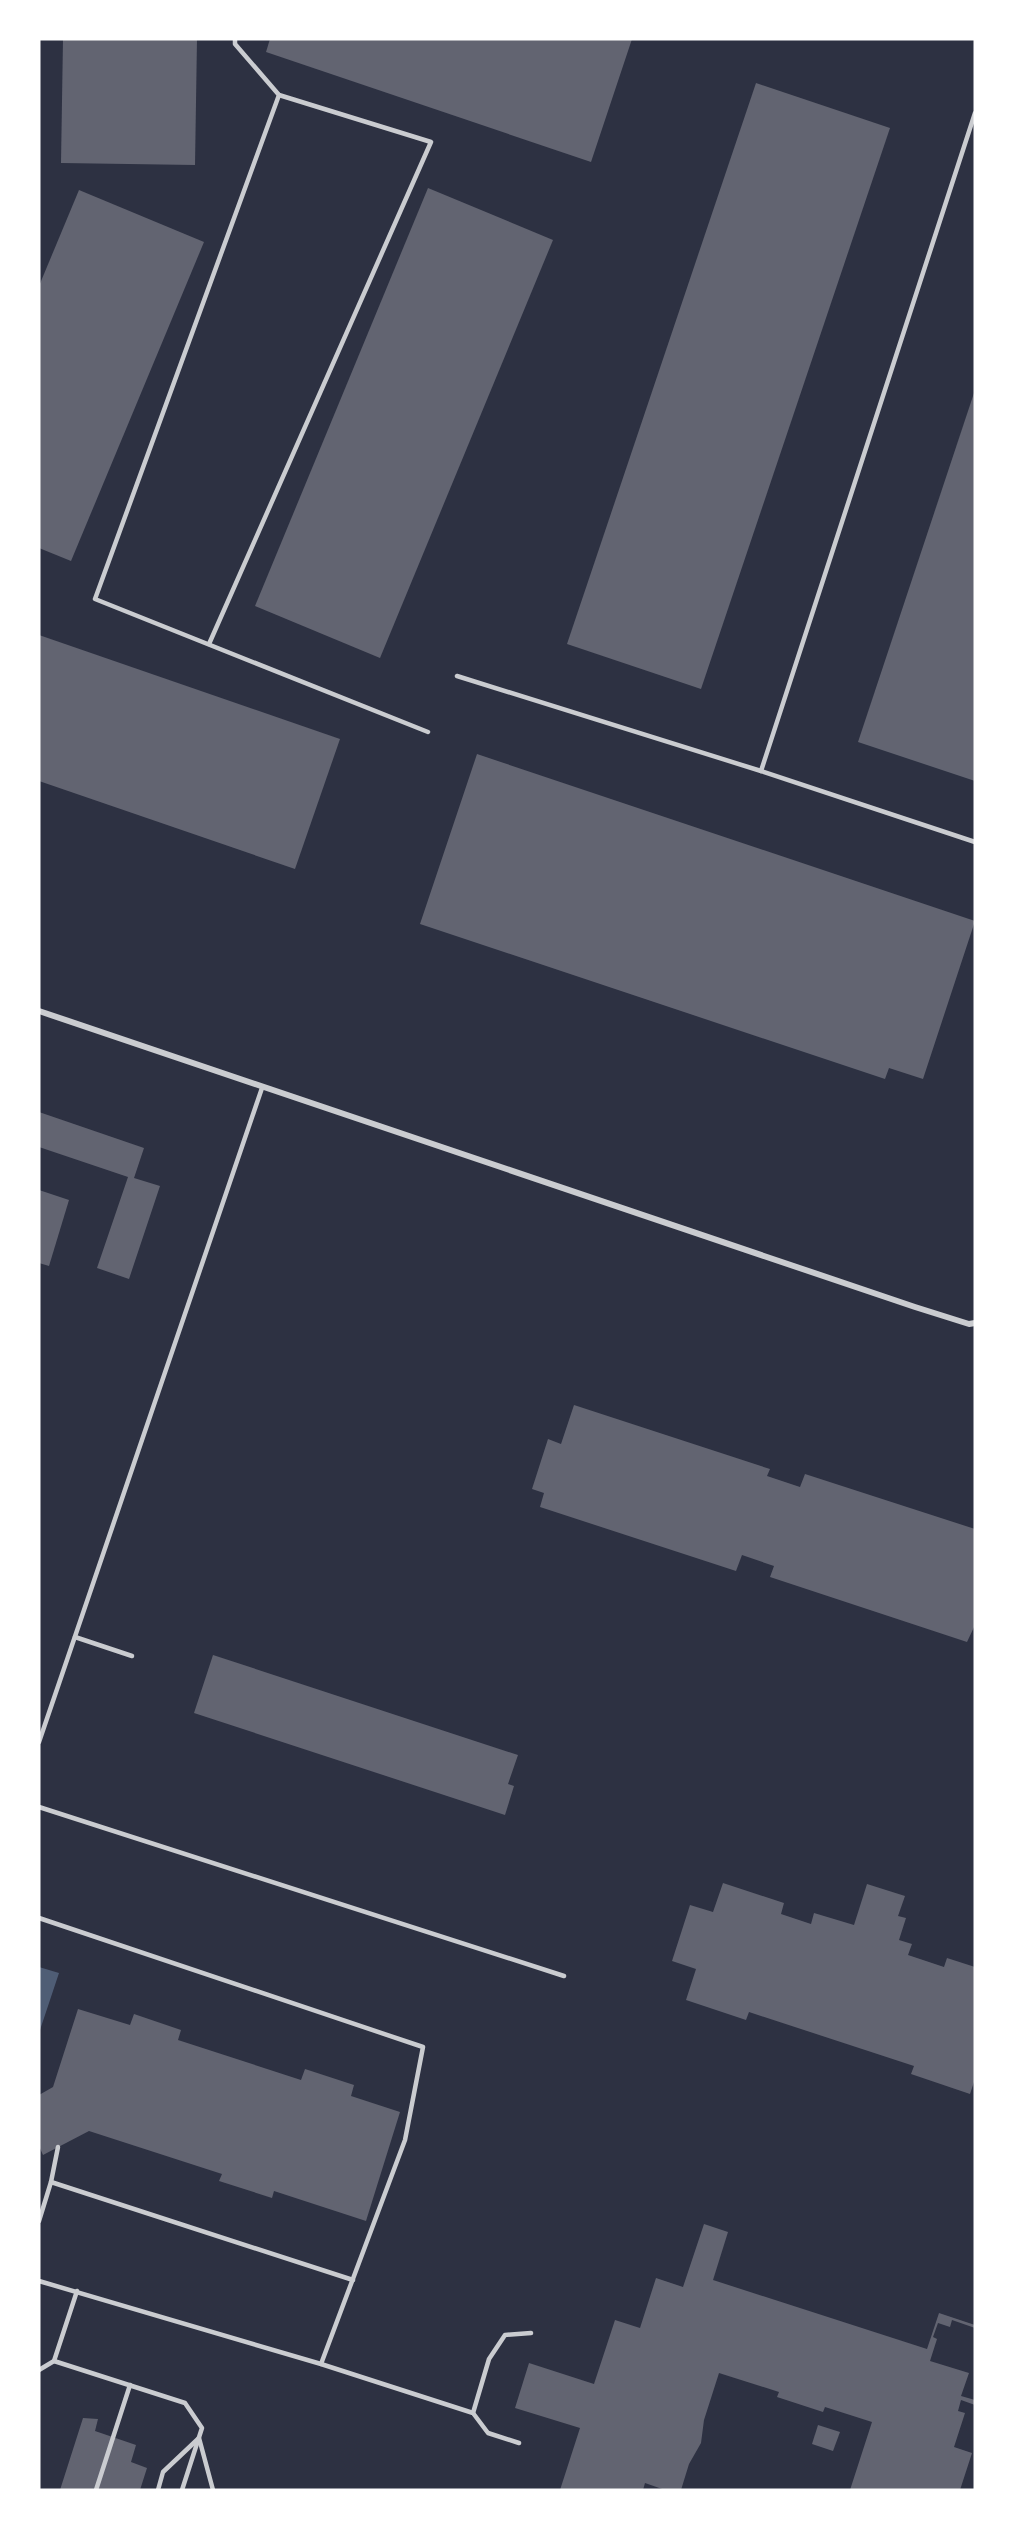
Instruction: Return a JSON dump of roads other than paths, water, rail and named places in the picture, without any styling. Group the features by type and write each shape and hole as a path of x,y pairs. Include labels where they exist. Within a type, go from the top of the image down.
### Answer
{"street":[{"path":"39,1011 893,1300 969,1324 975,1323"}],"lane":[{"path":"209,644 432,142 279,95 235,44 235,39"},
{"path":"279,95 95,599 428,732"},
{"path":"761,771 975,113"},
{"path":"457,676 761,771 975,842"},
{"path":"39,1742 262,1088"},
{"path":"75,1637 132,1656"},
{"path":"39,1807 564,1976"},
{"path":"39,1918 423,2047 405,2140 321,2364"},
{"path":"39,2221 58,2148"},
{"path":"51,2182 353,2280"},
{"path":"39,2280 321,2364 473,2413 488,2433 519,2443"},
{"path":"39,2370 54,2361 77,2291"},
{"path":"473,2413 489,2359 505,2335 531,2333"},
{"path":"54,2361 186,2403 202,2428 183,2490"},
{"path":"96,2490 130,2385"},
{"path":"158,2490 164,2472 199,2438"},
{"path":"199,2438 213,2490"}],"water":[{"path":"39,1967 59,1973 39,2033"}]}
